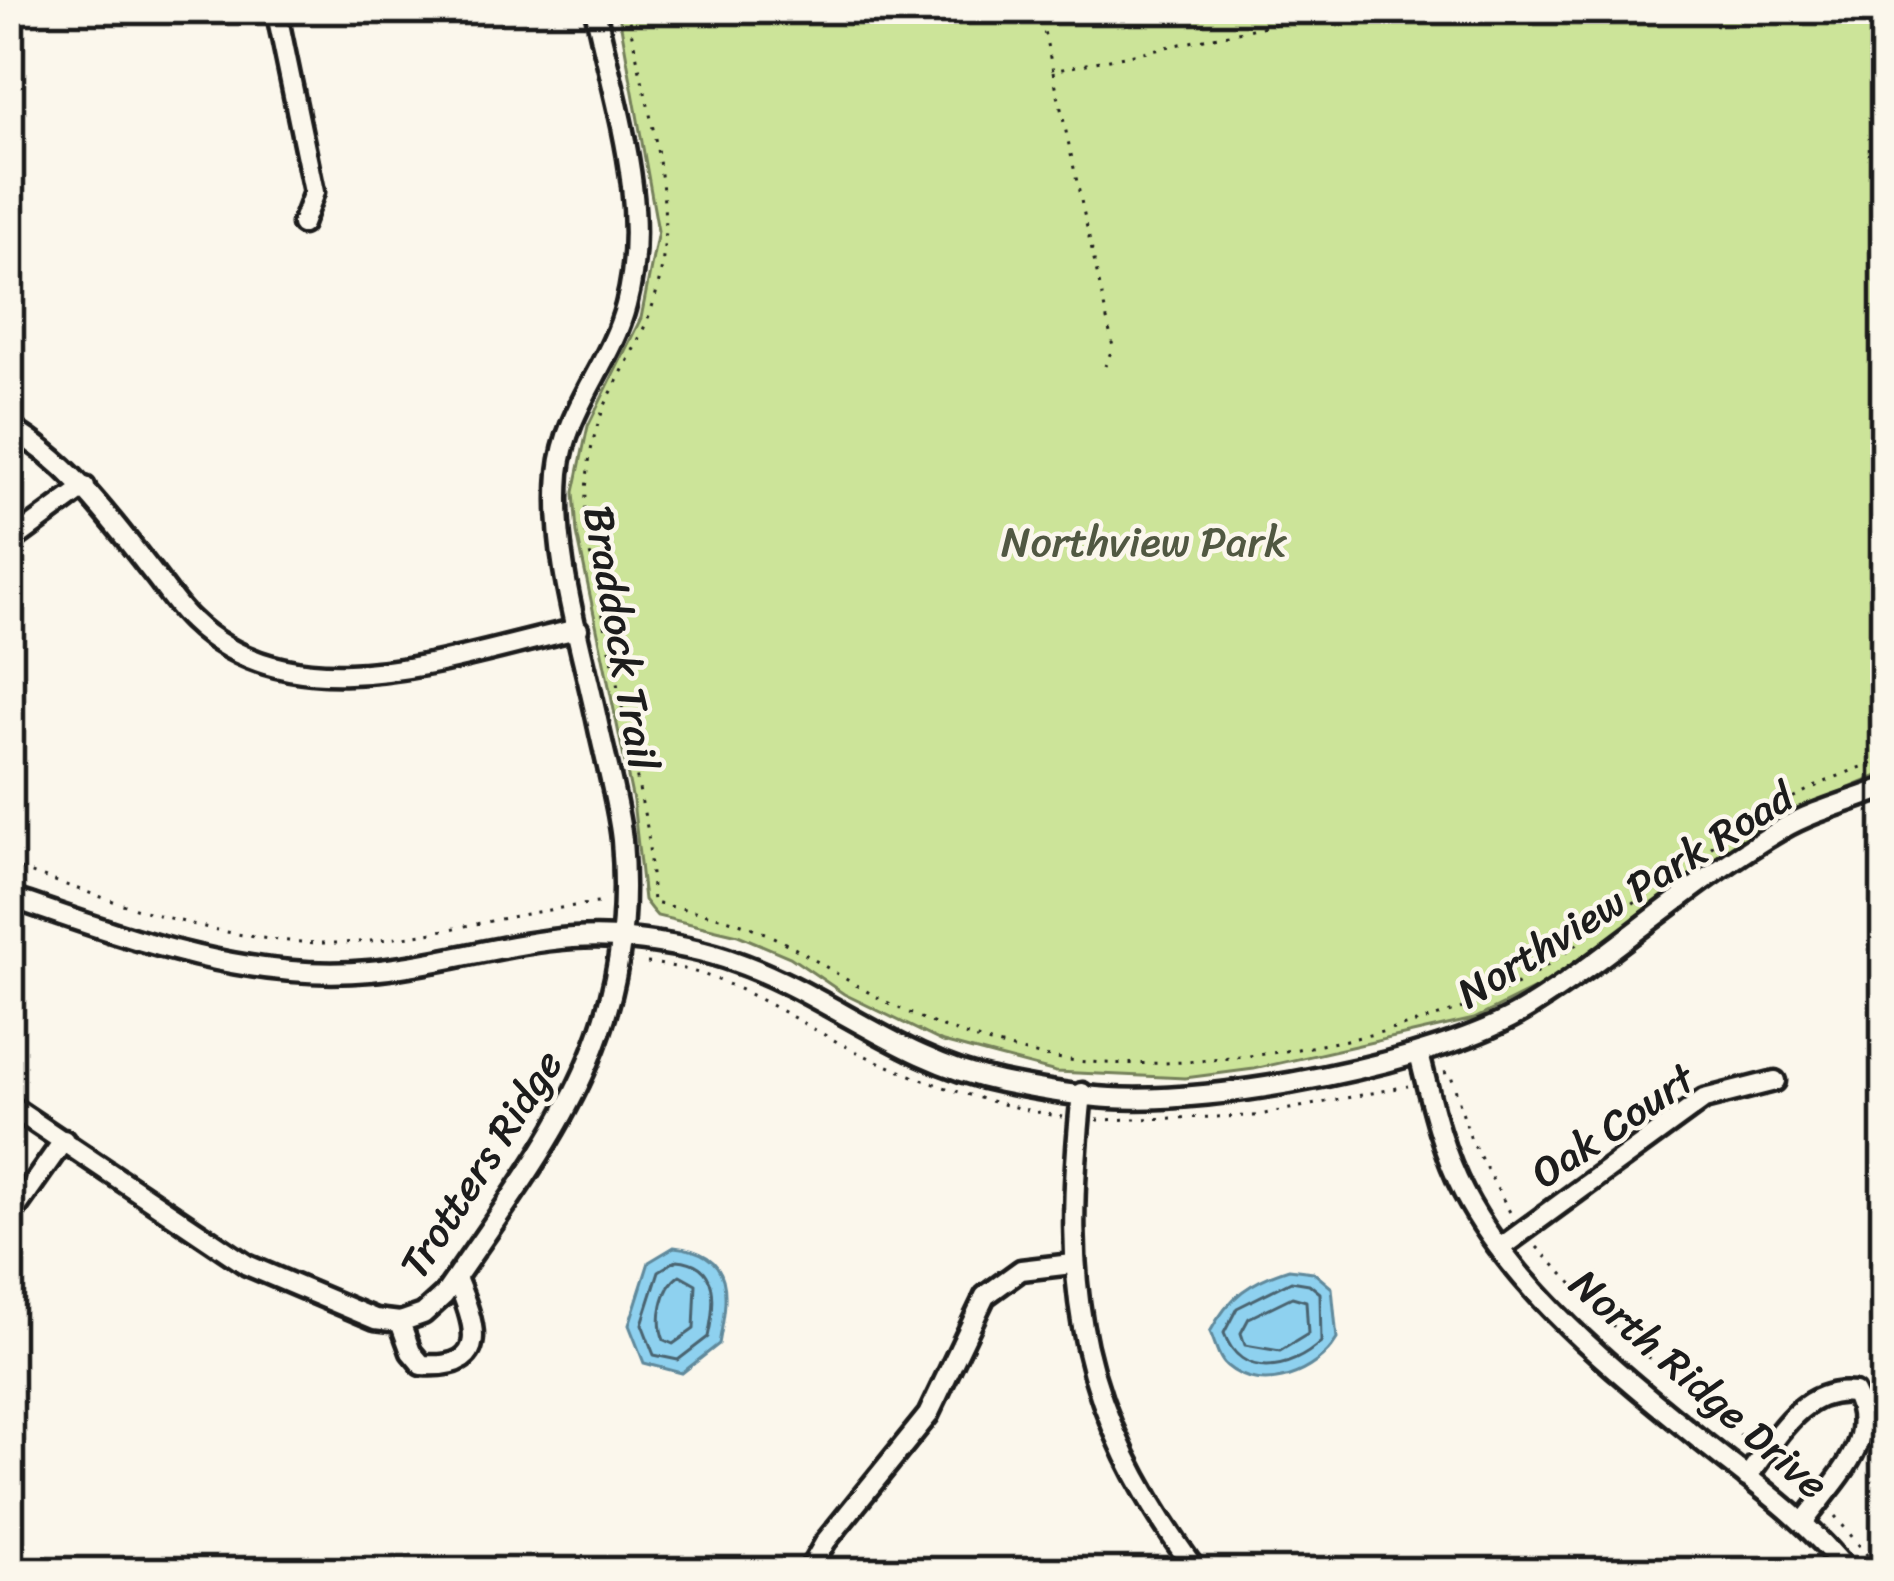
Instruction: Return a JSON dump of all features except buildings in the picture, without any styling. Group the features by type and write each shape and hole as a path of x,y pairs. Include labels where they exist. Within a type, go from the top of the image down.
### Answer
{"street":[{"path":"275,9 314,192 302,224"},
{"name":"Braddock Trail","path":"595,9 638,220 626,308 575,409 560,470 559,536 622,838 622,938"},
{"path":"9,427 49,450 85,487 190,620 231,650 273,669 315,676 358,675 578,629"},
{"path":"9,543 85,487"},
{"name":"Northview Park Road","path":"9,897 144,944 244,966 368,971 544,940 622,938 682,946 741,963 888,1042 996,1081 1110,1098 1226,1093 1419,1054 1474,1037 1529,1007 1673,899 1786,826 1885,788"},
{"name":"Trotters Ridge","path":"9,1105 247,1265 375,1319 400,1322 424,1315 455,1278 571,1106 601,1039 622,938"},
{"name":"North Ridge Drive","path":"1419,1054 1445,1152 1500,1248 1632,1383 1803,1522 1847,1572"},
{"name":"Oak Court","path":"1500,1248 1704,1100 1775,1082"},
{"path":"1082,1093 1072,1193 1072,1264 1083,1337 1103,1408 1152,1508 1197,1572"},
{"path":"9,1217 64,1140"},
{"path":"808,1572 826,1541 928,1415 985,1296 1021,1270 1072,1264"},
{"path":"400,1322 422,1365 446,1366 463,1358 474,1346 476,1328 455,1278"},
{"path":"1747,1477 1799,1408 1831,1390 1854,1393 1866,1414 1863,1438 1803,1522"}],"path":[{"path":"627,9 660,167 663,248 649,317 597,424 588,461 585,519 648,832 653,903 750,926 866,991 959,1035 1062,1059 1179,1065 1451,1014 1491,998 1538,972 1759,812 1885,759"},
{"path":"1040,9 1112,347 1105,366"},
{"path":"1053,70 1346,9"},
{"path":"9,865 199,927 288,942 416,934 598,903"},
{"path":"1450,1072 1490,1183 1524,1230 1624,1336 1819,1500 1881,1572"}],"green space":[{"name":"Northview Park","path":"618,9 1885,9 1885,773 1771,821 1545,984 1474,1019 1254,1069 1185,1078 1056,1072 943,1042 844,994 790,957 738,935 657,916 644,900 633,801 577,533 574,492 588,426 641,318 658,231"}],"water":[{"path":"674,1247 708,1258 718,1268 725,1294 719,1344 682,1373 644,1363 629,1325 649,1262"},
{"path":"1289,1269 1313,1272 1332,1288 1337,1339 1316,1362 1288,1376 1272,1380 1241,1375 1224,1363 1210,1332 1242,1292"}]}
